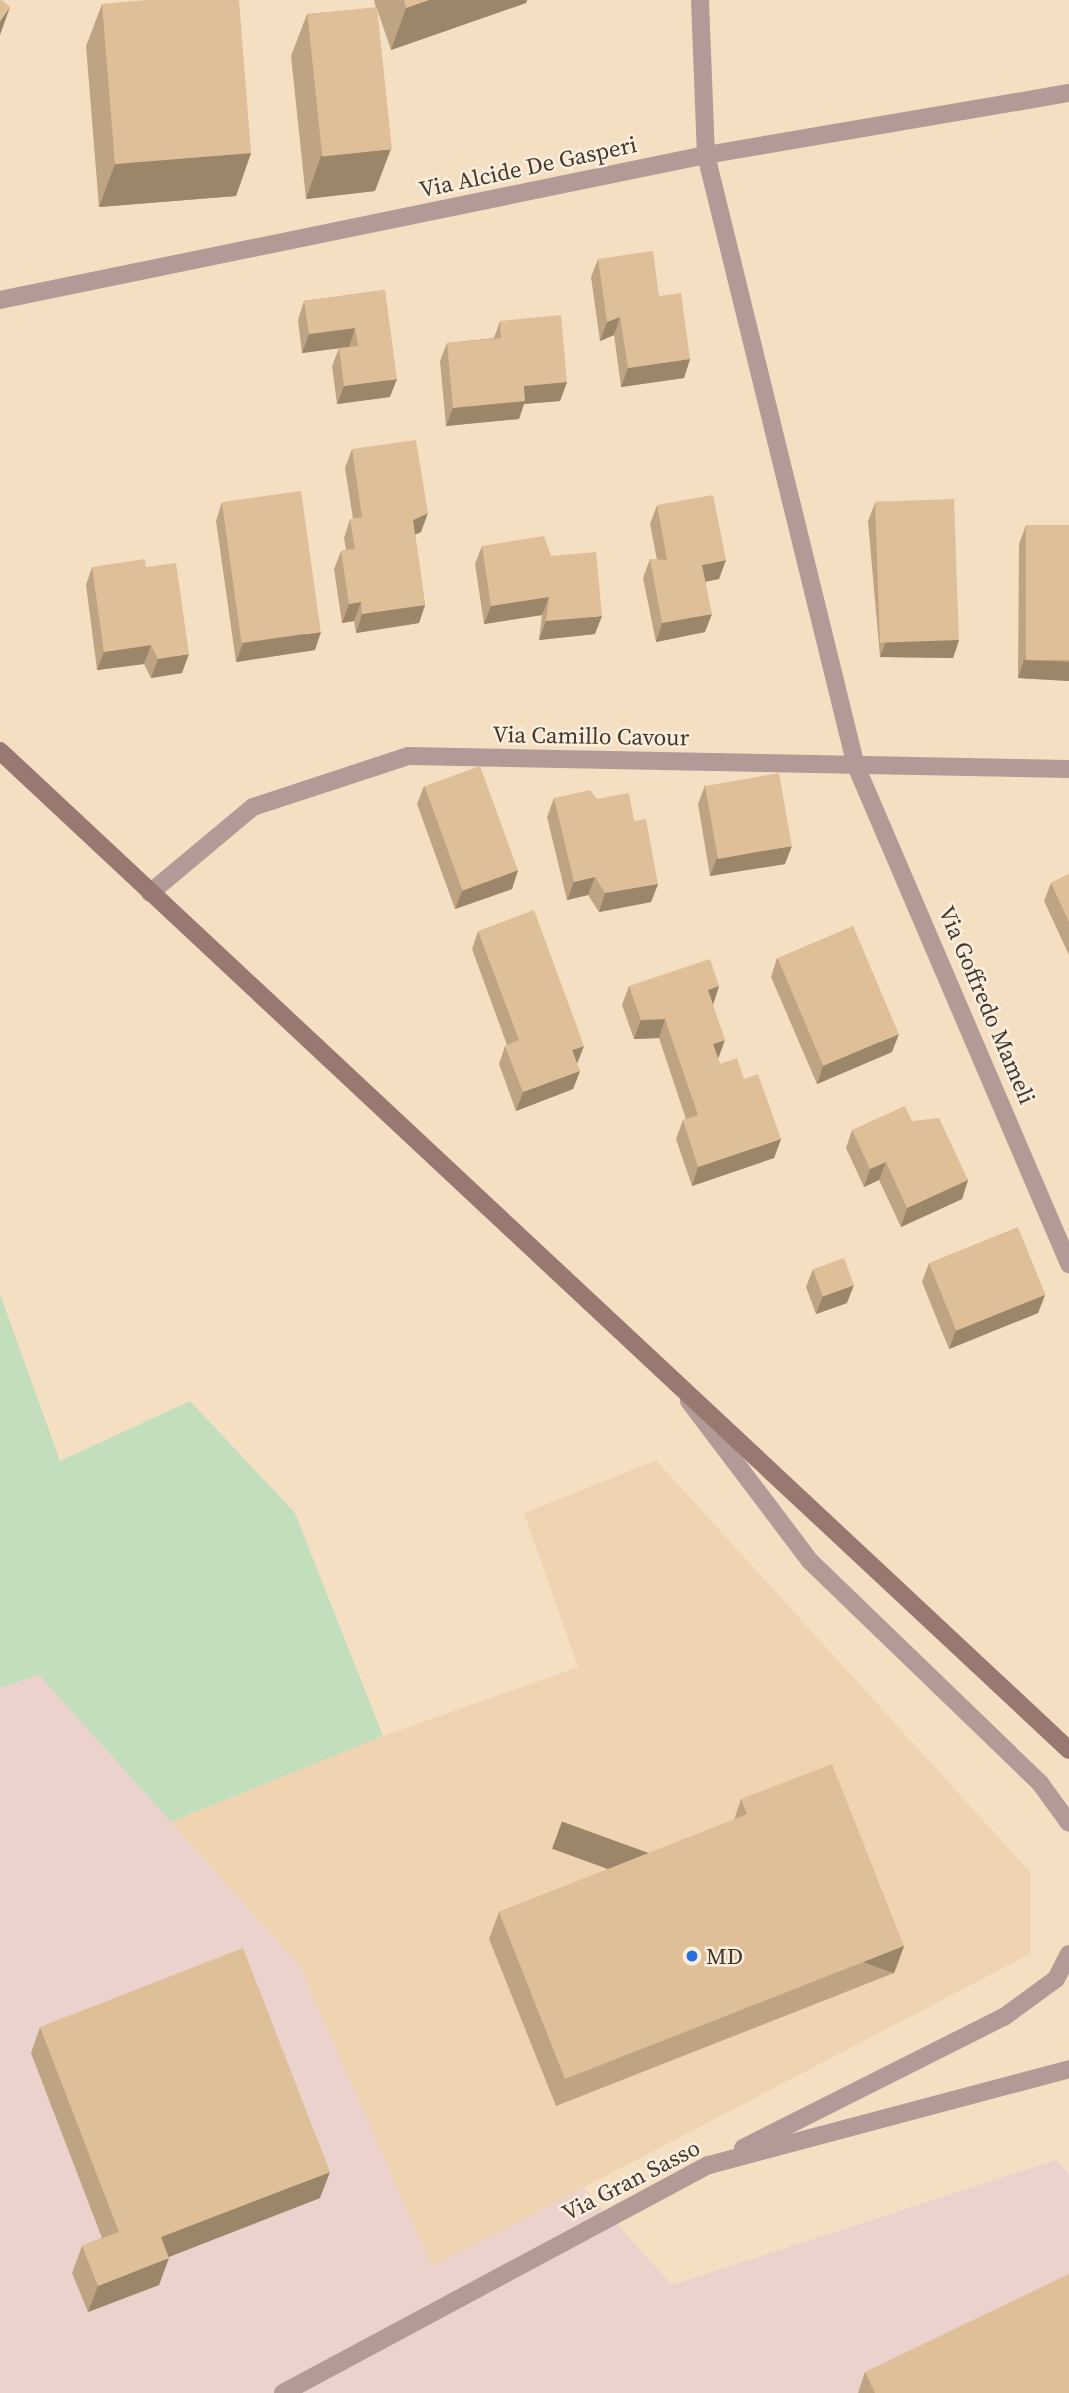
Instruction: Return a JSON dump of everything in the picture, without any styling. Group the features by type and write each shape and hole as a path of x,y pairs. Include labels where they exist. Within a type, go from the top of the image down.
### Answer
{"main road":[{"path":"0,751 685,1396 1069,1750"}],"street":[{"name":"Via Goffredo Mameli","path":"700,0 706,155 856,766 1069,1264"},
{"name":"Via Alcide De Gasperi","path":"0,300 706,155 1069,93"},
{"name":"Via Camillo Cavour","path":"150,893 253,807 408,756 1069,769"},
{"path":"685,1396 810,1561 1040,1783 1069,1823"},
{"path":"709,2165 1004,2017 1056,1979 1069,1954"},
{"name":"Via Gran Sasso","path":"283,2393 709,2165 1069,2069"}],"shaded area":[{"path":"656,1460 1030,1872 1030,1954 432,2267 299,1965 171,1822 383,1736 578,1667 524,1513"},
{"path":"39,1675 299,1965 432,2266 584,2188 672,2285 1056,2160 1069,2174 1069,2393 0,2393 0,1688"}],"green space":[{"path":"0,1294 60,1461 190,1401 295,1513 383,1736 171,1822 39,1675 0,1688"}],"building":[{"path":"0,0 10,7 0,21"},
{"path":"146,0 239,0 251,153 115,164 102,4"},
{"path":"404,0 429,0 406,8"},
{"path":"377,7 392,149 322,157 307,14"},
{"path":"653,251 659,296 681,293 690,359 628,368 620,317 607,322 598,259"},
{"path":"385,290 397,379 344,386 339,348 358,346 355,328 309,334 304,301"},
{"path":"561,315 567,382 524,386 525,401 453,408 447,343 501,338 500,321"},
{"path":"416,440 428,513 413,520 425,605 362,614 361,602 349,604 341,551 355,549 350,519 362,517 352,449"},
{"path":"301,491 321,632 242,643 222,502"},
{"path":"713,495 726,560 702,565 712,614 662,623 650,559 667,560 657,505"},
{"path":"954,499 959,640 880,643 875,502"},
{"path":"1026,525 1069,525 1069,660 1026,660"},
{"path":"544,536 551,556 596,552 602,616 546,621 549,597 491,606 482,546"},
{"path":"145,559 146,567 176,563 189,654 158,659 151,645 104,652 92,567"},
{"path":"480,766 518,870 463,890 425,786"},
{"path":"779,773 792,846 718,859 705,786"},
{"path":"590,790 597,799 629,793 634,821 646,819 658,884 605,893 595,877 574,882 554,798"},
{"path":"1069,874 1069,922 1051,883"},
{"path":"534,910 584,1046 572,1050 580,1071 523,1092 505,1046 519,1040 478,931"},
{"path":"853,926 899,1034 823,1066 778,958"},
{"path":"710,959 719,986 708,990 725,1040 713,1044 720,1064 737,1058 744,1079 758,1074 781,1139 698,1167 683,1120 698,1115 665,1019 641,1020 629,986"},
{"path":"905,1106 912,1121 939,1118 968,1180 907,1208 886,1162 870,1169 852,1130"},
{"path":"1018,1227 1045,1295 956,1331 929,1263"},
{"path":"844,1258 854,1285 823,1297 813,1269"},
{"name":"MD","path":"832,1764 904,1946 565,2079 499,1912 747,1814 741,1799"},
{"path":"243,1948 330,2172 161,2237 169,2258 98,2286 82,2246 119,2232 40,2027"},
{"path":"1069,2274 1069,2393 875,2393 865,2372"}],"place":[{"name":"MD","path":"692,1956"}]}
